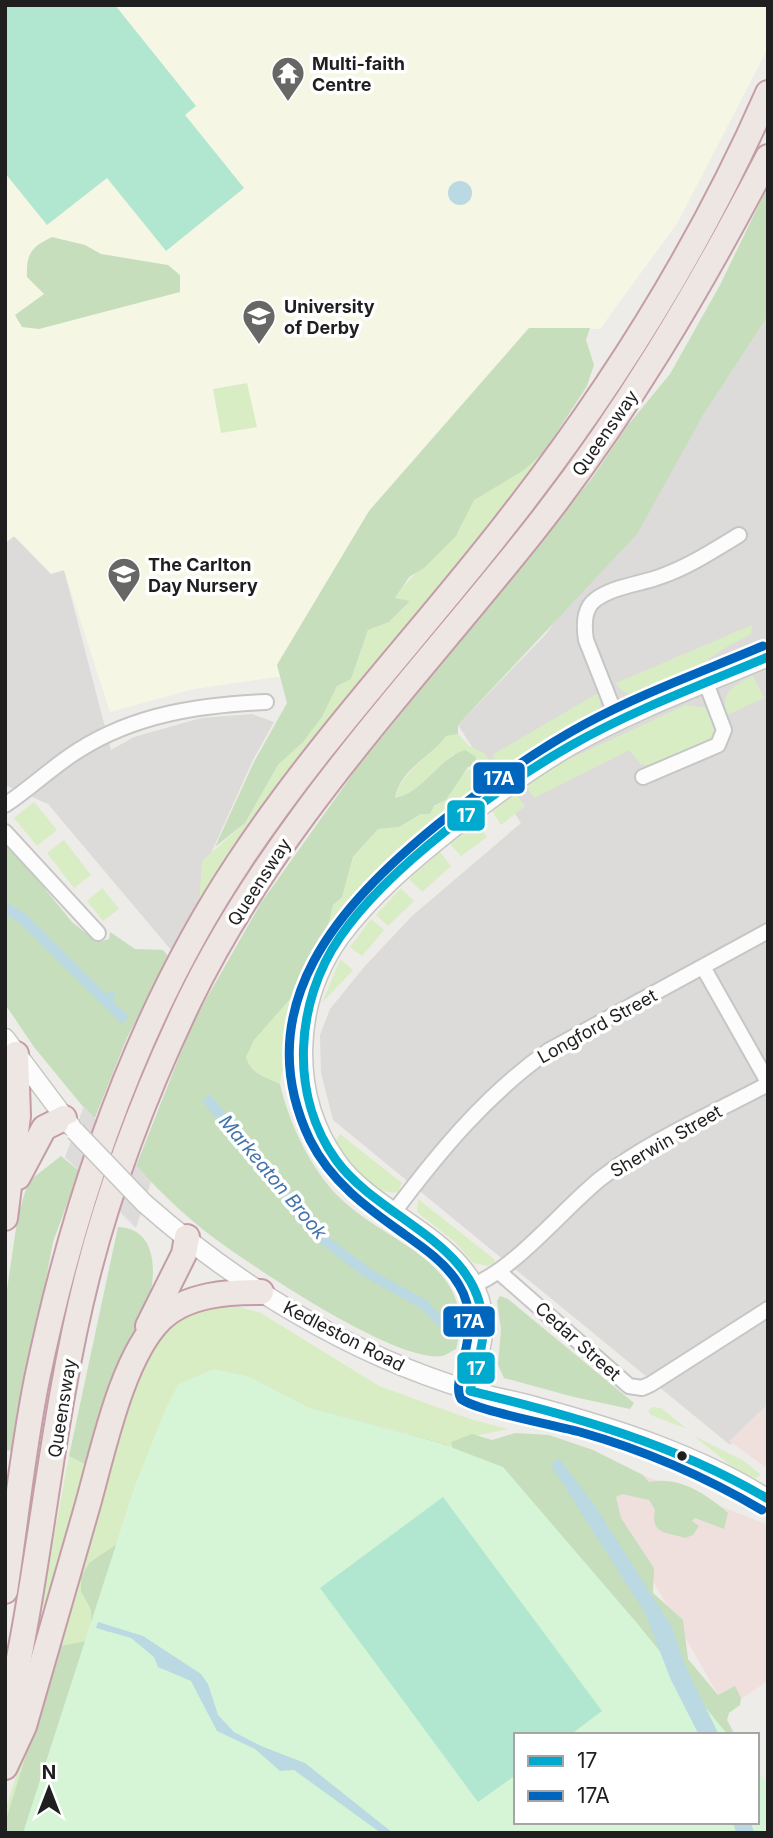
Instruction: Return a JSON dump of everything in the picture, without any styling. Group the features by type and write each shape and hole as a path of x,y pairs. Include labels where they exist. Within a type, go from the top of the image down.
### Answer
{"highway":[{"name":"Queensway","path":"5,1591 37,1382 64,1262 120,1094 156,1008 238,863 303,771 503,528 601,395 694,244 745,146 768,93"},
{"name":"Queensway","path":"5,1724 21,1654 71,1352 87,1276 142,1106 191,997 229,928 293,830 369,730 528,537 629,400 687,307 768,158"},
{"path":"7,1209 18,1115 11,1046"},
{"path":"7,1209 35,1140 44,1128 70,1124"},
{"path":"5,1767 24,1726 106,1440 138,1347 184,1254 187,1237"},
{"path":"138,1347 160,1320 185,1304 233,1292 261,1292"}],"street":[{"path":"618,721 586,640 584,627 590,606 596,599 662,577 739,535"},
{"path":"470,1391 483,1333 482,1308 473,1285 457,1262 441,1248 364,1192 338,1164 321,1138 312,1116 302,1073 302,1051 306,1018 324,967 340,937 372,898 430,846 533,769 618,721 768,657"},
{"path":"643,777 718,745 724,730 723,723 706,683"},
{"path":"5,805 78,751 114,730 148,718 210,705 266,702"},
{"path":"5,832 98,933"},
{"name":"Longford Street","path":"394,1212 451,1139 520,1071 548,1051 768,931"},
{"path":"703,967 768,1083"},
{"name":"Kedleston Road","path":"11,1046 70,1124 144,1203 261,1292 362,1349 470,1391 551,1411 649,1443 703,1465 768,1499"},
{"name":"Sherwin Street","path":"473,1285 499,1272 569,1205 611,1172 768,1083"},
{"name":"Cedar Street","path":"499,1272 629,1386 635,1388 652,1384 768,1309"}],"shaded area":[{"name":"University of Derby","path":"5,5 768,5 768,48 678,222 600,329 529,328 369,511 277,664 284,676 194,689 110,712 64,570 51,574 14,536 5,543"},
{"path":"768,316 768,1408 730,1445 333,1120 321,1073 320,1035 330,1009 365,966 412,916 521,823 458,725 546,634 702,417"},
{"path":"14,536 51,573 64,570 111,750 134,737 201,718 252,714 274,722 253,760 203,871 202,896 171,950 48,804 5,785 5,543"},
{"path":"768,1404 768,1469 729,1441"},
{"path":"578,1449 768,1525 768,1681 726,1709"}],"green space":[{"path":"5,5 115,5 196,106 185,115 244,188 166,251 107,178 47,225 5,173"},
{"path":"768,186 768,316 702,417 637,534 458,725 458,734 446,736 403,778 395,798 415,789 455,754 465,750 476,757 475,765 468,767 446,800 434,806 430,814 421,814 399,827 378,829 353,857 342,897 333,905 329,922 306,965 298,990 254,1040 246,1057 255,1071 280,1084 302,1144 319,1173 339,1197 359,1214 424,1258 442,1275 454,1295 460,1319 456,1349 442,1356 422,1354 395,1346 333,1315 228,1248 168,1199 136,1166 193,1022 261,903 357,768 592,478 628,425 670,374 720,285"},
{"path":"52,237 85,245 101,254 168,265 180,275 180,292 39,329 22,327 15,315 44,294 27,277 29,257 39,244"},
{"path":"529,328 590,328 586,340 594,365 587,386 544,452 524,470 474,500 456,536 424,568 409,577 395,598 410,601 389,622 368,630 351,679 337,686 322,717 303,742 278,765 245,823 215,847 254,762 287,703 277,665 369,511"},
{"path":"247,383 257,427 221,433 213,389"},
{"path":"544,452 461,564 295,761 252,821 199,904 202,861 245,823 278,765 303,742 322,717 337,686 351,679 368,630 389,622 409,602 395,598 408,581 455,536 472,502"},
{"path":"752,625 751,634 684,675 652,691 637,694 625,692 616,683"},
{"path":"753,676 764,698 727,715 727,695 735,686"},
{"path":"600,692 600,707 593,717 508,767 498,765 492,755"},
{"path":"686,705 708,708 718,729 710,745 650,766 641,764 629,750 534,798 526,785 565,761"},
{"path":"458,734 469,746 484,753 498,776 393,856 315,946 329,922 333,905 342,897 353,858 378,829 399,827 446,800 463,774 475,765 453,754 419,787 395,799 410,771 446,736"},
{"path":"515,793 525,806 501,825 492,811"},
{"path":"34,802 57,830 37,846 14,818"},
{"path":"476,823 487,837 461,856 450,844"},
{"path":"5,840 72,922 97,942 109,939 110,932 135,949 163,950 168,956 126,1040 94,1120 34,1047 5,1004"},
{"path":"64,840 91,875 74,888 47,853"},
{"path":"440,852 451,866 422,892 409,879"},
{"path":"102,888 119,909 103,921 87,901"},
{"path":"401,888 414,901 388,926 376,915"},
{"path":"371,919 384,930 362,956 350,947"},
{"path":"340,960 353,970 322,1003"},
{"path":"298,990 280,1084 255,1071 246,1057 254,1039"},
{"path":"340,1134 402,1183 398,1192 378,1189 361,1176 336,1141"},
{"path":"61,1156 79,1171 53,1242 14,1451 5,1450 5,1303 18,1215 26,1189 34,1177"},
{"path":"418,1199 494,1259 495,1263 488,1266 473,1263 456,1243 417,1212"},
{"path":"118,1227 139,1234 150,1249 153,1270 151,1291 87,1465 69,1456"},
{"path":"500,1296 508,1299 634,1403 630,1409 504,1378 498,1365 501,1329 497,1301"},
{"path":"226,1303 261,1313 379,1386 470,1419 508,1429 451,1442 516,1733 514,1822 431,1833 410,1434 310,1408 248,1376 214,1369 178,1385 135,1486 23,1833 5,1833 5,1812 143,1358 148,1347 185,1312"},
{"path":"214,1369 248,1376 310,1408 445,1444 453,1451 451,1442 472,1434 492,1440 515,1433 549,1435 593,1450 643,1475 649,1482 671,1482 692,1488 728,1513 724,1529 695,1518 692,1521 699,1526 693,1535 685,1538 666,1533 655,1524 655,1510 649,1500 622,1494 616,1497 621,1518 654,1568 653,1593 683,1620 688,1659 718,1695 735,1686 741,1698 740,1705 729,1713 727,1720 734,1733 630,1733 631,1710 44,1833 5,1833 5,1823 60,1646 92,1640 91,1610 81,1591 81,1577 89,1563 117,1544 165,1410"},
{"path":"214,1369 248,1376 310,1408 440,1443 503,1467 636,1622 726,1733 514,1733 514,1824 759,1824 759,1773 768,1784 768,1833 23,1833 135,1486 165,1410 178,1385"},
{"path":"652,1407 661,1408 687,1429 651,1415 648,1411"},
{"path":"694,1436 744,1461 761,1475 755,1478 734,1468"},
{"path":"69,1456 87,1465 47,1607 41,1606"},
{"path":"443,1497 602,1711 573,1733 514,1733 514,1776 478,1802 320,1588"}],"water":[{"path":"460,181 471,188 472,193 465,204 460,205 449,198 448,193 455,182"},
{"path":"5,902 25,913 107,995 111,990 116,994 112,1000 129,1017 122,1024 23,926 5,913"},
{"name":"Markeaton Brook","path":"210,1094 301,1207 332,1240 377,1273 426,1300 449,1323 441,1329 420,1308 361,1275 314,1238 202,1101"},
{"path":"559,1458 595,1506 672,1627 684,1663 718,1733 698,1733 671,1680 645,1613 551,1465"},
{"path":"98,1622 143,1636 201,1674 208,1684 218,1715 234,1732 305,1763 393,1833 381,1833 294,1770 280,1771 255,1749 217,1731 191,1681 158,1667 154,1657 131,1638 96,1628"},
{"path":"734,1824 752,1824 754,1833 736,1833"}],"pier":[{"path":"84,1106 151,1182 136,1228 65,1157"}],"transit line":[{"name":"17A","path":"762,1510 696,1475 627,1447 580,1432 483,1408 461,1399 459,1379 469,1319 459,1285 434,1257 351,1193 328,1169 310,1140 293,1091 289,1045 297,1002 314,961 338,923 368,888 438,824 510,771 585,724 651,692 763,646"},
{"name":"17","path":"768,657 643,709 570,746 478,806 415,857 361,910 340,937 314,990 304,1048 310,1107 336,1160 355,1182 450,1256 468,1278 480,1303 483,1334 470,1391 585,1422 660,1447 697,1462 768,1499"}],"place":[{"name":"Multi-faith Centre","path":"288,103"},
{"name":"University of Derby","path":"259,346"},
{"name":"The Carlton Day Nursery","path":"124,604"}]}
